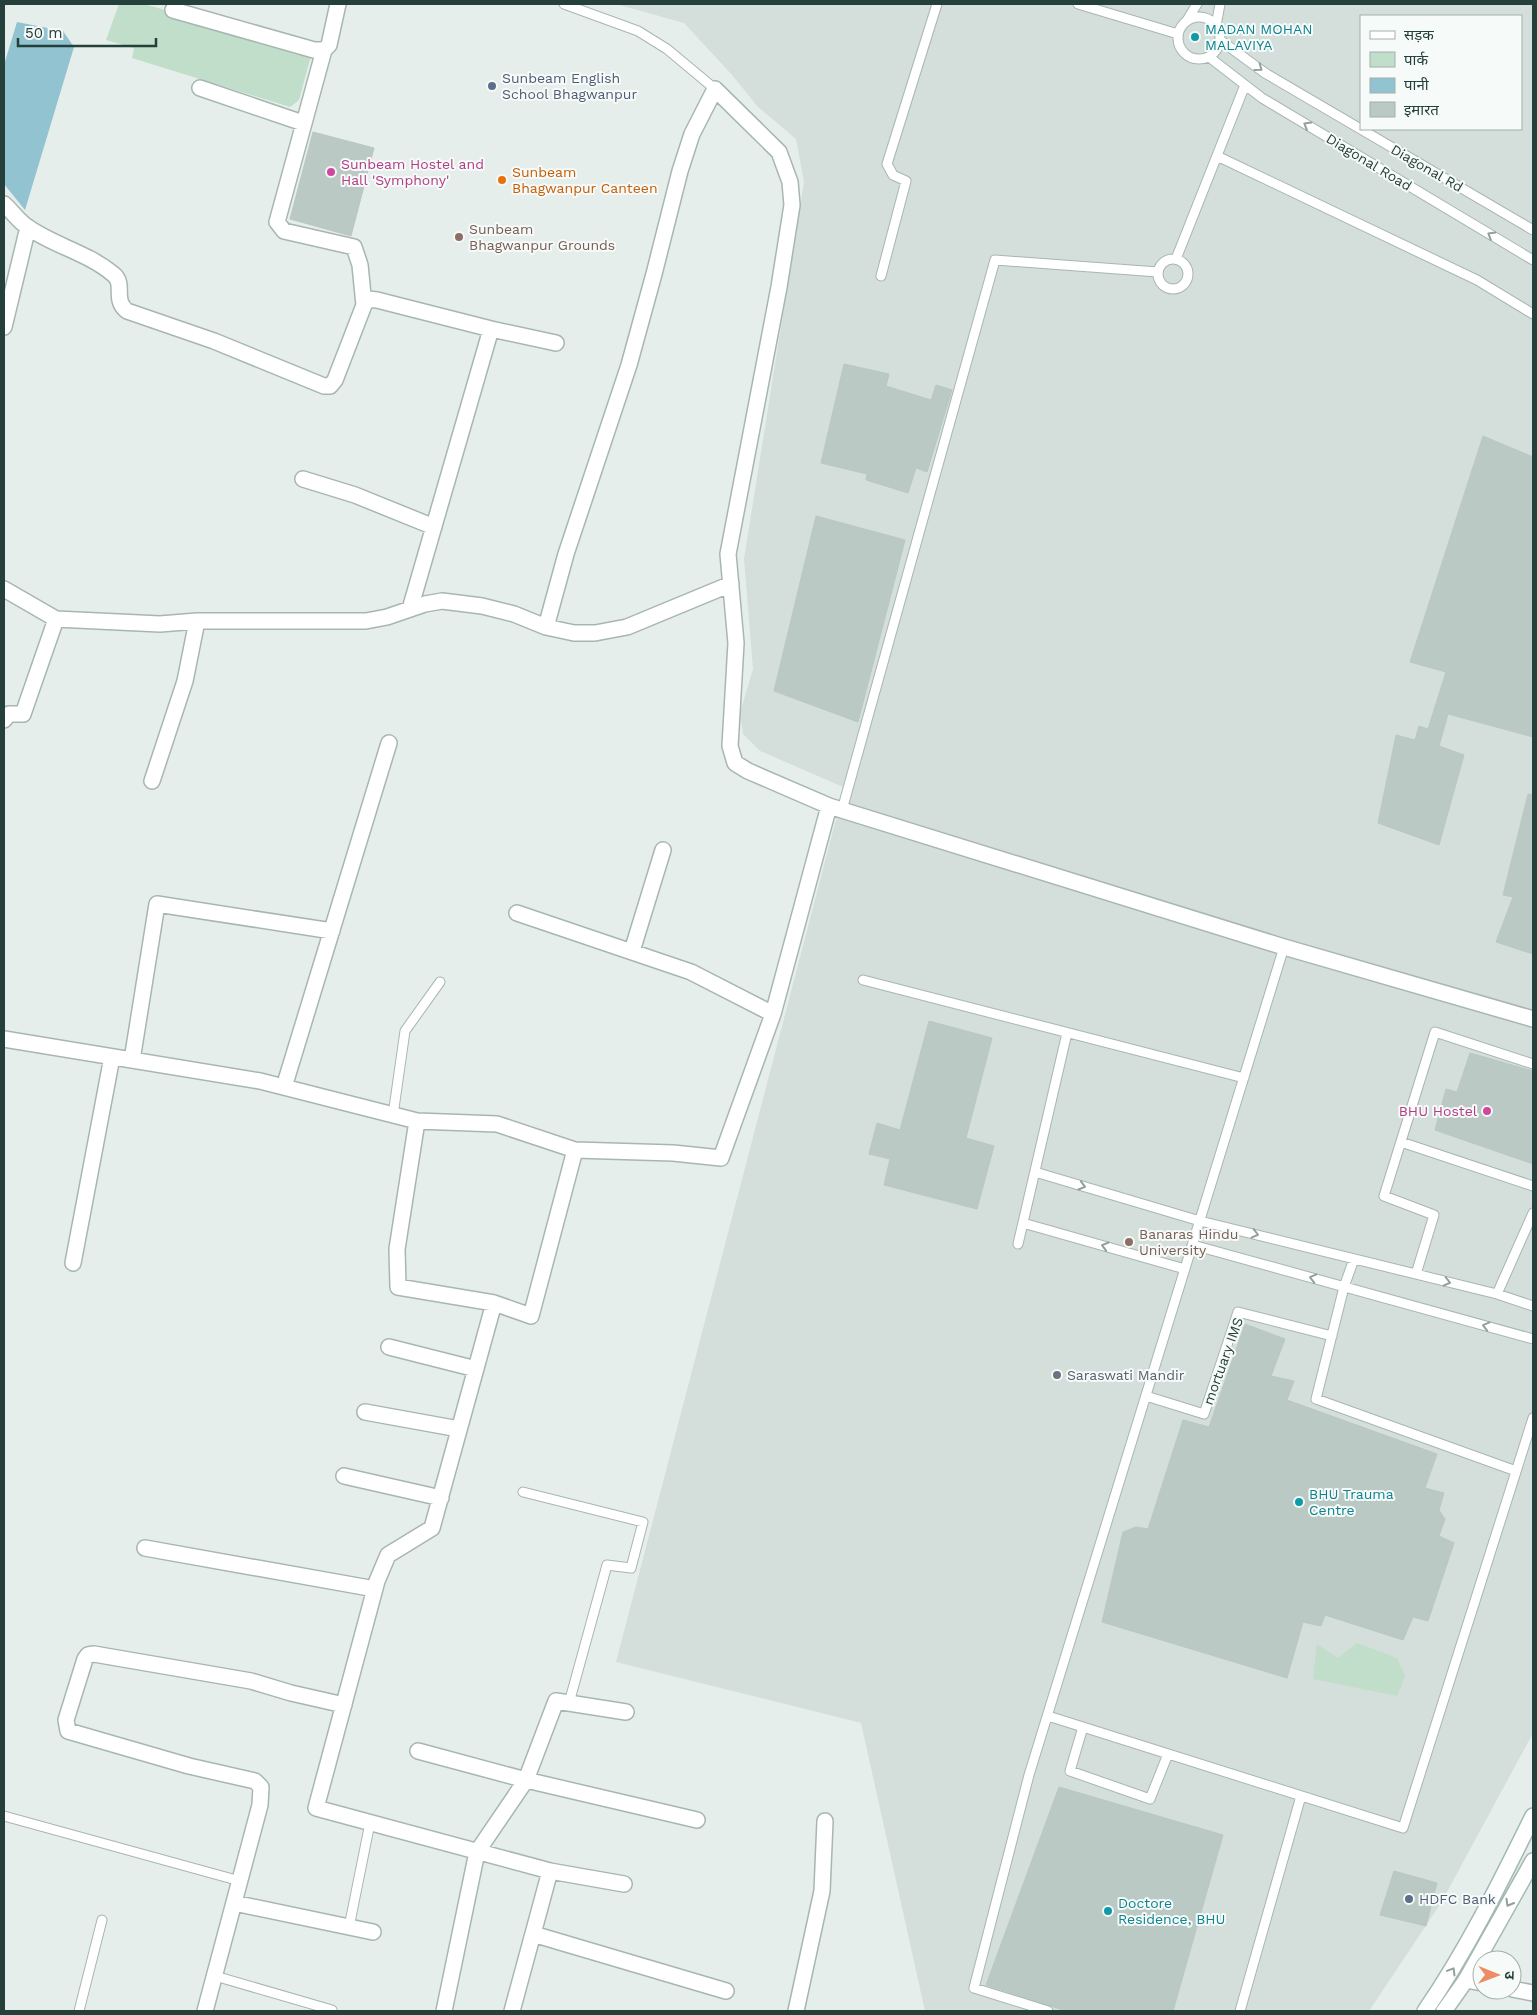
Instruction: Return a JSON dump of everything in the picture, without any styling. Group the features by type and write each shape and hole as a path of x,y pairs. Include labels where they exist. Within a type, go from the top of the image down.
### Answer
{"street":[{"path":"338,4 329,45 324,50 277,222 284,231 354,247 360,265 364,305"},
{"path":"173,10 314,50 324,50"},
{"path":"200,88 303,123"},
{"path":"546,627 566,554 629,365 680,171 692,134 716,89 778,152 790,182 792,205 779,287 728,554 736,643 730,746 736,762 748,770 836,808 1284,947 1533,1019"},
{"path":"4,204 28,227 102,266 115,275 120,285 119,300 127,311 214,341 324,386 330,386 334,380 368,299 556,343"},
{"path":"4,327 6,308 28,227"},
{"path":"410,609 491,329"},
{"path":"303,479 355,495 434,527"},
{"path":"4,589 56,619 160,624 197,621 366,621 442,601 498,610 546,627 574,633 595,633 627,627 731,584"},
{"path":"4,720 10,714 23,714 56,619"},
{"path":"152,781 185,681 197,621"},
{"path":"284,1087 389,743"},
{"path":"4,1039 260,1081 417,1121 497,1124 575,1150 673,1153 721,1158 773,1014 836,808"},
{"path":"632,951 663,850"},
{"path":"132,1060 157,904 332,931"},
{"path":"517,913 692,972 773,1014"},
{"path":"74,1263 112,1057"},
{"path":"417,1121 397,1249 398,1287 494,1302 531,1316 575,1150"},
{"path":"494,1302 432,1528 388,1555 375,1589 316,1808 550,1871 624,1884"},
{"path":"389,1347 476,1369"},
{"path":"364,1412 459,1430"},
{"path":"344,1476 441,1498"},
{"path":"145,1548 375,1589"},
{"path":"205,2011 260,1805 261,1787 255,1782 189,1766 68,1731 66,1720 85,1659 88,1655 94,1654 251,1681 291,1693 344,1705"},
{"path":"444,2011 477,1852 526,1780 556,1701 626,1712"},
{"path":"418,1751 526,1780 696,1820"},
{"path":"1424,2011 1452,1972 1508,1868 1533,1816"},
{"path":"796,2011 822,1891 825,1822"},
{"path":"1444,2011 1466,1980 1533,1862"},
{"path":"512,2011 550,1871"},
{"path":"234,1902 373,1932"},
{"path":"533,1934 726,1991"},
{"path":"1466,1980 1472,1981"}],"lane":[{"path":"564,4 638,31 667,49 716,89"},
{"path":"881,276 906,181 893,175 887,164 938,4"},
{"path":"1078,4 1178,34"},
{"path":"1197,4 1178,34 1180,48 1184,53 1196,59 1210,57 1215,52 1220,40 1216,26 1220,4"},
{"path":"1186,22 1193,18 1202,18 1210,20 1216,26"},
{"name":"Diagonal Rd","path":"1220,40 1265,72 1360,128"},
{"name":"Diagonal Road","path":"1210,57 1262,98 1533,260"},
{"path":"1176,259 1245,85"},
{"name":"Diagonal Rd","path":"1363,130 1533,230"},
{"path":"1217,156 1477,280 1533,314"},
{"path":"1176,259 1185,265 1188,275 1187,280 1180,288 1166,288 1159,281 1159,267 1166,260 1176,259"},
{"path":"836,808 995,260 1158,272"},
{"path":"1048,2011 974,1988 1029,1775 1284,947"},
{"path":"863,980 1244,1078"},
{"path":"393,1115 405,1031 440,982"},
{"path":"1416,1274 1434,1215 1384,1196 1435,1032 1533,1064"},
{"path":"1018,1244 1068,1033"},
{"path":"1401,1142 1533,1186"},
{"path":"1035,1172 1200,1221 1497,1294 1533,1306"},
{"path":"1497,1294 1533,1212"},
{"path":"1023,1223 1185,1269"},
{"path":"1193,1245 1533,1339"},
{"path":"1354,1259 1344,1287 1316,1399 1516,1471"},
{"name":"mortuary IMS","path":"1146,1396 1204,1414 1238,1312 1332,1336"},
{"path":"1048,1716 1403,1828 1533,1418"},
{"path":"523,1492 643,1522 631,1568 608,1565 569,1703"},
{"path":"1083,1727 1070,1771 1150,1798 1168,1754"},
{"path":"1240,2011 1301,1796"},
{"path":"4,1816 240,1881"},
{"path":"349,1927 370,1823"},
{"path":"79,2011 102,1920"},
{"path":"215,1976 332,2010"}],"shaded area":[{"name":"Banaras Hindu University","path":"616,4 1533,4 1533,1733 1441,1903 1369,2011 925,2011 861,1723 616,1662 835,823 850,790 760,751 743,734 740,713 753,669 744,559 804,182 796,139 758,107 733,76 684,23"}],"green space":[{"path":"119,4 144,4 312,52 299,100 290,107 132,58 134,48 106,40"},
{"path":"1357,1643 1397,1658 1405,1676 1397,1696 1313,1679 1317,1644 1338,1658"}],"water":[{"path":"17,22 63,31 74,47 25,210 4,184 4,65"}],"building":[{"path":"313,132 374,148 351,236 290,219"},
{"path":"844,364 889,374 886,386 931,400 936,385 952,390 927,472 916,468 908,493 866,480 867,474 821,463"},
{"path":"1483,436 1533,457 1533,737 1448,714 1439,746 1464,755 1439,845 1378,823 1396,735 1415,740 1419,726 1428,729 1446,672 1410,662"},
{"path":"816,516 905,540 858,722 774,691"},
{"path":"1528,794 1533,795 1533,954 1496,942 1513,897 1503,895"},
{"path":"929,1021 992,1038 966,1138 994,1146 977,1209 884,1185 890,1159 869,1154 877,1123 900,1130"},
{"name":"BHU Hostel","path":"1470,1053 1533,1071 1533,1164 1435,1130 1446,1089 1457,1092"},
{"name":"BHU Trauma Centre","path":"1245,1324 1285,1339 1271,1376 1294,1381 1287,1400 1437,1454 1425,1488 1444,1493 1439,1510 1445,1519 1439,1536 1454,1543 1428,1621 1413,1617 1403,1640 1325,1615 1321,1626 1303,1622 1287,1678 1102,1622 1123,1532 1136,1527 1148,1529 1183,1420 1209,1427"},
{"name":"Doctore Residence, BHU","path":"1059,1787 1223,1835 1173,2011 1066,2011 986,1985"},
{"name":"HDFC Bank","path":"1394,1871 1437,1883 1426,1926 1380,1915"}],"place":[{"name":"MADAN MOHAN MALAVIYA","path":"1195,37"},
{"name":"Sunbeam English School Bhagwanpur","path":"492,86"},
{"name":"Sunbeam Hostel and Hall 'Symphony'","path":"331,172"},
{"name":"Sunbeam Bhagwanpur Canteen","path":"502,180"},
{"name":"Sunbeam Bhagwanpur Grounds","path":"459,237"},
{"name":"BHU Hostel","path":"1487,1111"},
{"name":"Banaras Hindu University","path":"1129,1242"},
{"name":"Saraswati Mandir","path":"1057,1375"},
{"name":"BHU Trauma Centre","path":"1299,1502"},
{"name":"HDFC Bank","path":"1409,1899"},
{"name":"Doctore Residence, BHU","path":"1108,1911"}]}
